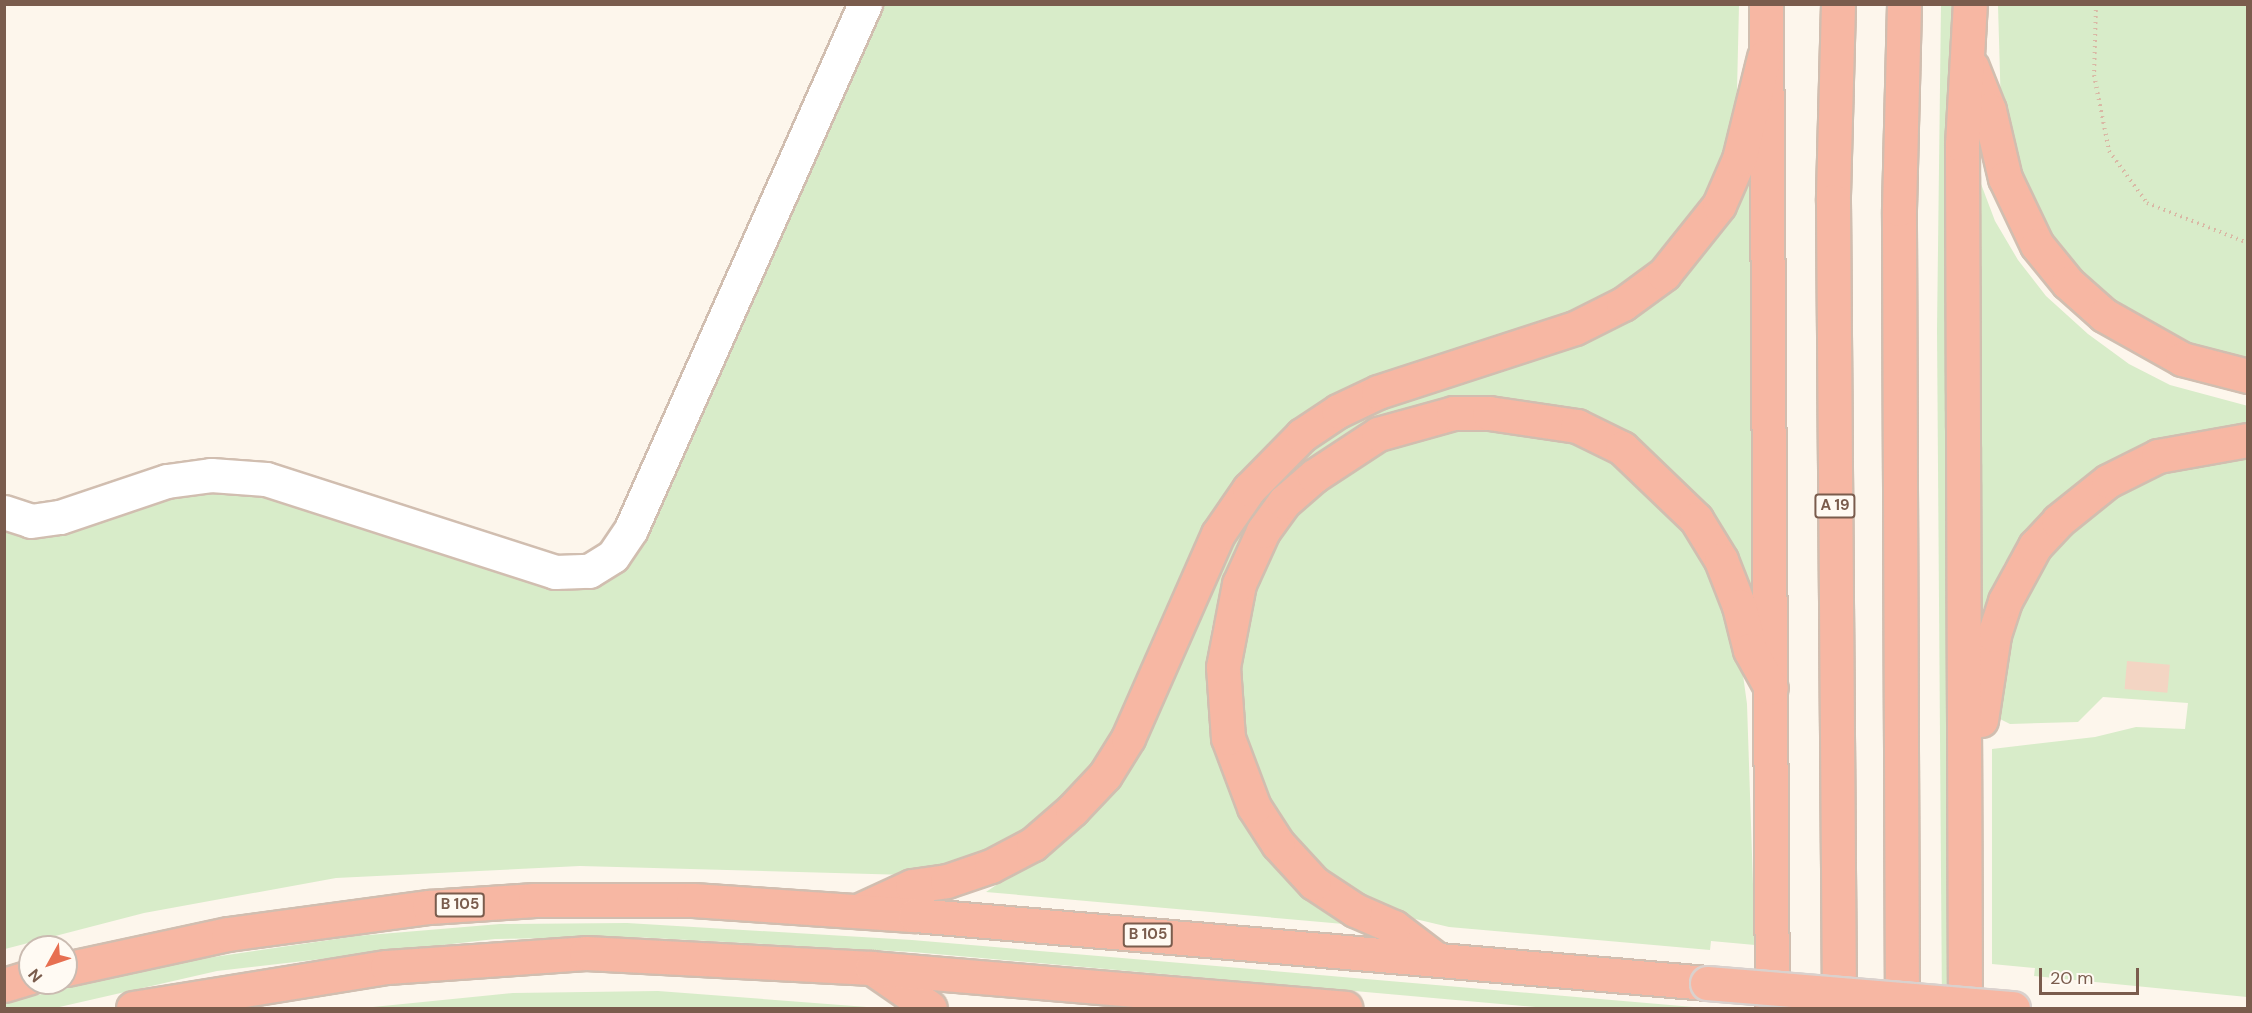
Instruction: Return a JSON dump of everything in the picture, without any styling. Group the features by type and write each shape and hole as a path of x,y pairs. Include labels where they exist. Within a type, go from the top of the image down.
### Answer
{"highway":[{"path":"1766,4 1764,57 1772,1008"},
{"name":"A 19","path":"1838,4 1833,201 1839,1008"},
{"path":"1902,1008 1899,209 1904,4"},
{"path":"1965,1008 1962,144 1969,59 1970,4"},
{"path":"860,911 912,886 947,881 991,866 1033,844 1072,810 1105,774 1128,738 1218,534 1249,489 1302,435 1338,411 1378,392 1575,328 1623,304 1664,274 1719,205 1739,159 1764,57"},
{"path":"1969,59 1989,110 2005,178 2037,245 2068,283 2104,315 2182,359 2247,376"},
{"path":"1436,958 1394,927 1355,910 1314,883 1278,844 1254,807 1228,738 1222,667 1239,584 1263,531 1284,502 1314,476 1378,434 1453,413 1512,415 1577,426 1622,448 1696,519 1721,560 1740,606 1750,651 1771,688"},
{"path":"1964,770 1979,734 1998,624 2005,601 2035,546 2082,498 2136,466 2182,450 2247,440"},
{"name":"B 105","path":"78,966 228,934 441,906 536,900 693,900 860,911 1436,958 2013,1008"},
{"path":"133,1008 387,967 586,953 872,968 1345,1008"},
{"path":"872,968 930,1008"}],"lane":[{"path":"4,512 31,521 60,517 167,482 211,475 266,479 555,572 590,571 613,556 631,529 865,4"}],"path":[{"path":"2096,4 2094,75 2109,151 2147,203 2247,243"}],"green space":[{"path":"876,5 1739,5 1737,91 1730,131 1707,193 1669,248 1642,273 1608,297 1568,317 1299,419 1260,452 1234,482 1203,530 1115,732 1093,766 1031,829 995,849 946,867 908,875 580,866 336,878 144,913 59,935 18,935 18,946 5,949 4,525 219,483 601,580"},
{"path":"1941,5 1952,5 1954,1008 1942,1008 1937,330"},
{"path":"1998,5 2247,5 2247,364 2188,348 2109,301 2076,268 2048,228 2022,180 2001,110"},
{"path":"1756,146 1760,583 1746,587 1629,442 1421,407 1239,547 1220,591 1211,632 1207,680 1210,719 1221,767 1241,812 1355,925 986,892 1042,854 1225,545 1277,474 1346,421 1623,320"},
{"path":"1978,176 1995,221 2018,260 2046,296 2088,334 2129,364 2170,385 2248,406 2247,425 2204,430 2149,444 2027,531 2004,564 1979,618"},
{"path":"1495,427 1569,440 1616,464 1684,526 1709,564 1740,653 1747,704 1755,945 1711,941 1710,950 1449,927 1390,913 1333,880 1289,839 1250,770 1232,692 1261,560 1296,509 1388,444 1430,432"},
{"path":"2247,455 2247,997 2034,976 2035,968 1992,964 1992,749 2095,737 2136,727 2185,729 2188,703 2103,697 2078,722 2010,724 1992,715 1998,666 2026,586 2062,537 2104,501 2146,477"},
{"path":"627,923 912,940 1705,1008 1547,1008 913,952 633,937 495,939 217,971 55,1008 5,1008 4,1003 38,995 78,995 78,985 173,963 357,936 500,924"},
{"path":"658,991 880,1008 363,1008 513,993"}],"building":[{"path":"2127,661 2170,665 2167,693 2125,689"}]}
